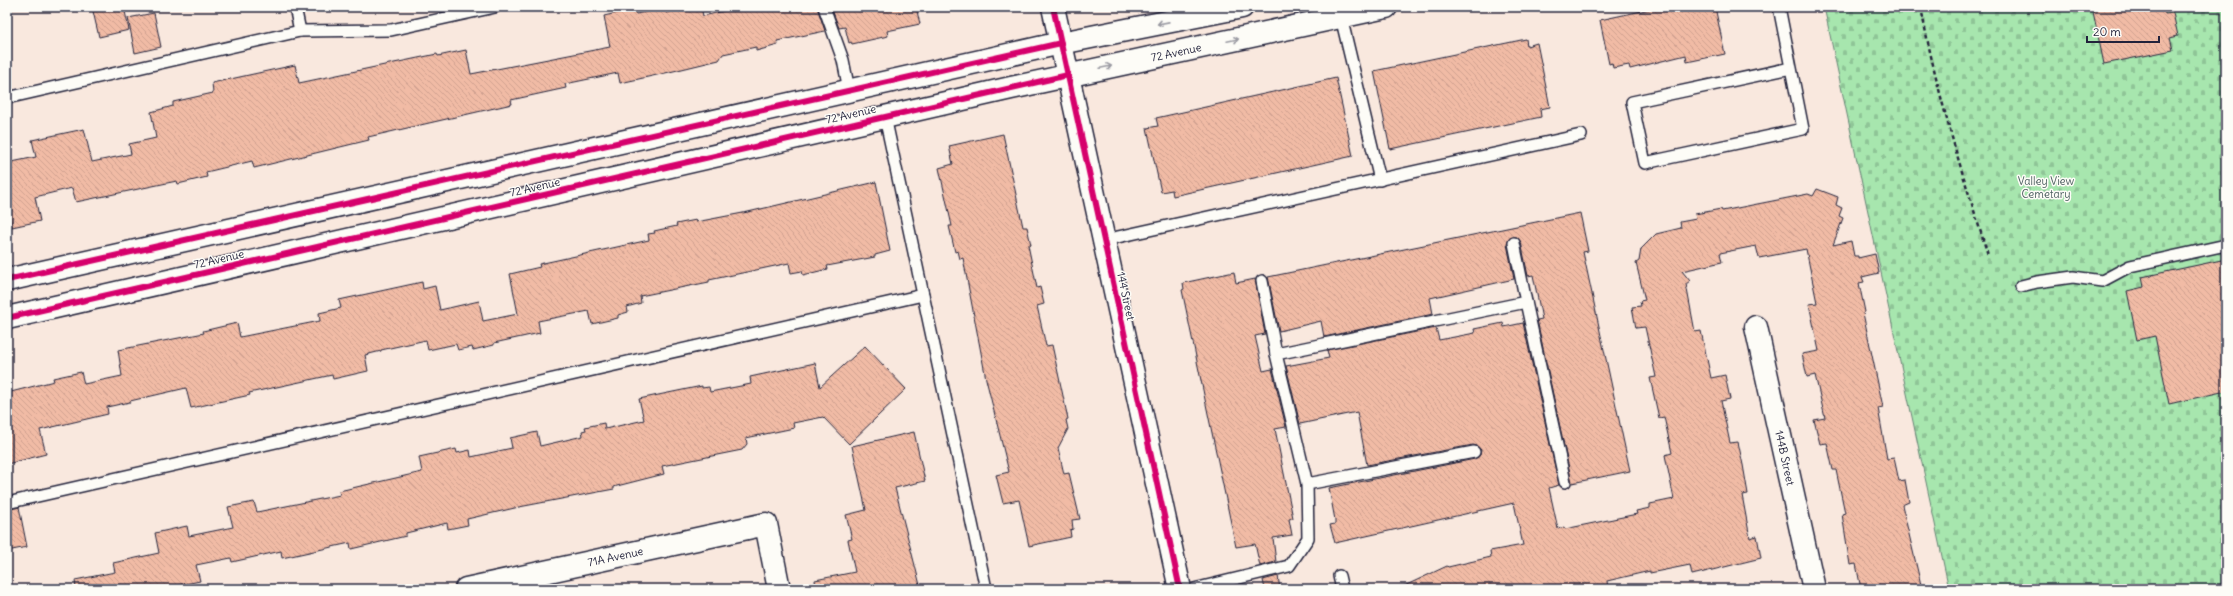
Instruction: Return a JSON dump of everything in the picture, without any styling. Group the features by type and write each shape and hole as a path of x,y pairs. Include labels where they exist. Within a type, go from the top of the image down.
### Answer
{"main road":[{"name":"144 Street","path":"1053,7 1180,589"},
{"path":"7,280 1061,43 1242,7"},
{"name":"72 Avenue","path":"7,318 885,117 1386,7"},
{"name":"144B Street","path":"1756,327 1814,589"},
{"name":"71A Avenue","path":"466,589 766,524 779,589"}],"lane":[{"path":"295,7 300,31"},
{"path":"7,98 300,31 391,30 495,7"},
{"path":"824,7 843,60 849,90"},
{"path":"1779,7 1791,68 1803,129 1645,163 1632,102 1791,68"},
{"path":"1341,17 1380,180"},
{"path":"885,117 986,589"},
{"path":"1104,240 1581,135"},
{"path":"1514,243 1565,482"},
{"path":"2021,286 2037,282 2073,277 2102,281 2130,266 2226,245"},
{"path":"1194,589 1288,566 1308,538 1307,484 1276,354 1262,281"},
{"path":"7,503 923,295"},
{"path":"1276,354 1526,302"},
{"path":"1307,484 1474,452"},
{"path":"1339,576 1342,589"}],"path":[{"path":"1921,7 1927,41 1961,169 1988,255"}],"green space":[{"name":"Valley View Cemetary","path":"1824,7 2226,7 2226,589 1949,589"}],"building":[{"path":"92,7 124,7 129,30 99,37"},
{"path":"690,7 701,7 703,16 742,7 817,7 825,31 777,41 778,45 756,51 756,47 723,54 719,60 620,83 618,73 565,84 566,88 511,100 512,104 368,137 369,140 254,168 252,161 206,172 207,177 178,184 177,181 76,202 72,188 35,197 40,221 12,227 7,204 7,163 36,157 32,140 84,129 92,162 131,154 129,144 156,138 151,112 173,106 173,102 213,93 212,83 295,65 299,83 437,54 438,56 466,50 471,74 610,47 604,16 634,9 636,14 664,8 666,13"},
{"path":"831,7 916,7 920,24 887,31 888,36 852,44 851,42 849,43 845,27 839,28"},
{"path":"1652,7 1715,7 1725,54 1687,62 1686,55 1630,69 1629,65 1613,68 1612,63 1609,64 1600,20 1651,9"},
{"path":"2092,7 2164,7 2165,14 2173,13 2178,36 2170,38 2173,50 2104,64"},
{"path":"154,13 161,47 135,53 128,18"},
{"path":"1526,39 1527,46 1537,43 1550,107 1540,109 1541,117 1390,149 1374,71"},
{"path":"1336,78 1353,156 1173,196 1172,190 1161,192 1147,128 1158,126 1156,118"},
{"path":"1003,134 1023,227 1027,227 1031,245 1028,245 1037,288 1040,287 1044,304 1037,306 1046,346 1052,345 1068,419 1066,420 1068,429 1058,448 1064,474 1069,473 1080,519 1072,520 1073,529 1070,530 1071,537 1029,546 1019,500 1003,503 996,475 1009,472 986,379 963,258 960,259 958,251 955,252 949,226 952,226 939,168 953,164 949,146"},
{"path":"876,182 890,251 875,255 875,257 827,266 828,269 803,275 802,271 791,273 789,263 709,280 709,282 640,296 641,303 627,307 628,312 618,315 618,318 592,324 589,311 538,321 540,333 494,343 494,345 473,350 472,347 458,350 456,344 428,350 426,340 365,355 368,371 333,379 332,375 249,393 250,395 191,408 186,388 130,401 107,407 108,414 40,430 46,454 7,464 7,393 54,381 53,378 81,372 84,384 122,376 118,350 204,333 203,331 237,323 240,337 320,321 319,313 341,308 339,300 422,282 423,289 435,286 440,310 479,301 483,321 518,314 510,274 540,267 539,264 649,240 648,234 655,233 654,231 677,226 676,224 696,220 696,222 748,212"},
{"path":"1817,189 1838,197 1836,205 1842,208 1839,216 1843,218 1833,245 1851,241 1854,256 1858,256 1858,258 1875,254 1879,273 1862,277 1864,282 1859,283 1865,312 1863,313 1883,407 1878,408 1887,459 1894,458 1899,481 1905,480 1909,502 1902,505 1922,589 1861,589 1856,564 1850,565 1842,514 1845,513 1836,470 1833,470 1827,443 1820,444 1814,420 1825,418 1815,375 1807,377 1802,354 1819,351 1809,304 1817,303 1806,249 1759,258 1756,246 1720,253 1722,262 1682,271 1690,281 1686,284 1695,332 1701,331 1711,378 1725,375 1730,399 1721,401 1730,443 1738,442 1748,494 1742,495 1750,538 1757,536 1761,558 1692,575 1690,565 1650,573 1650,571 1607,581 1608,589 1533,589 1532,585 1509,589 1398,589 1447,566 1491,557 1490,551 1523,545 1514,503 1335,543 1330,525 1335,524 1335,520 1329,488 1475,459 1480,455 1481,450 1477,446 1473,445 1367,465 1357,412 1300,424 1286,366 1329,358 1327,350 1436,328 1439,340 1475,333 1474,329 1503,323 1504,327 1523,323 1559,485 1549,488 1558,529 1564,527 1565,529 1637,514 1636,511 1650,508 1650,504 1674,499 1665,455 1672,453 1664,417 1659,418 1650,378 1656,377 1645,327 1636,328 1632,307 1641,306 1640,301 1645,300 1636,263 1639,261 1641,249 1656,234 1681,228 1680,222 1696,219 1695,214 1721,209 1722,211 1808,194 1813,196"},
{"path":"1580,213 1588,251 1583,252 1630,471 1572,483 1537,320 1542,319 1533,275 1528,276 1521,242 1517,237 1510,238 1507,244 1514,279 1430,298 1433,314 1324,337 1321,321 1279,331 1268,277"},
{"path":"2226,259 2226,367 2222,367 2226,391 2169,404 2155,336 2137,340 2127,291 2144,287 2142,277"},
{"path":"1234,272 1236,283 1255,279 1265,334 1255,336 1263,371 1272,369 1286,427 1275,429 1293,518 1289,519 1292,535 1273,538 1276,562 1260,566 1255,544 1236,547 1182,290 1184,289 1183,283"},
{"path":"865,346 906,389 849,444 823,417 793,423 794,428 746,438 747,444 742,450 662,466 664,474 617,486 614,487 614,489 519,507 467,519 468,525 448,529 447,523 406,533 406,536 351,549 350,543 282,558 281,551 232,562 231,558 196,565 200,581 161,589 76,589 75,580 115,572 113,563 159,553 155,533 187,526 189,536 233,527 228,507 254,502 257,512 340,495 339,491 422,472 419,457 456,449 457,453 470,450 471,457 512,448 510,438 537,432 540,446 583,436 582,431 586,430 585,427 604,423 605,429 644,420 639,399 702,386 702,388 709,387 710,392 751,384 750,377 815,363 820,387"},
{"path":"914,432 925,481 895,488 921,589 816,589 815,580 855,572 848,540 852,539 846,515 866,510 852,446"},
{"path":"19,507 27,547 7,551 7,510"},
{"path":"1278,576 1280,589 1265,589 1263,580"}],"cycle path":[{"path":"1053,7 1180,589"},
{"path":"7,280 1061,43"},
{"path":"7,318 1068,75"}]}
